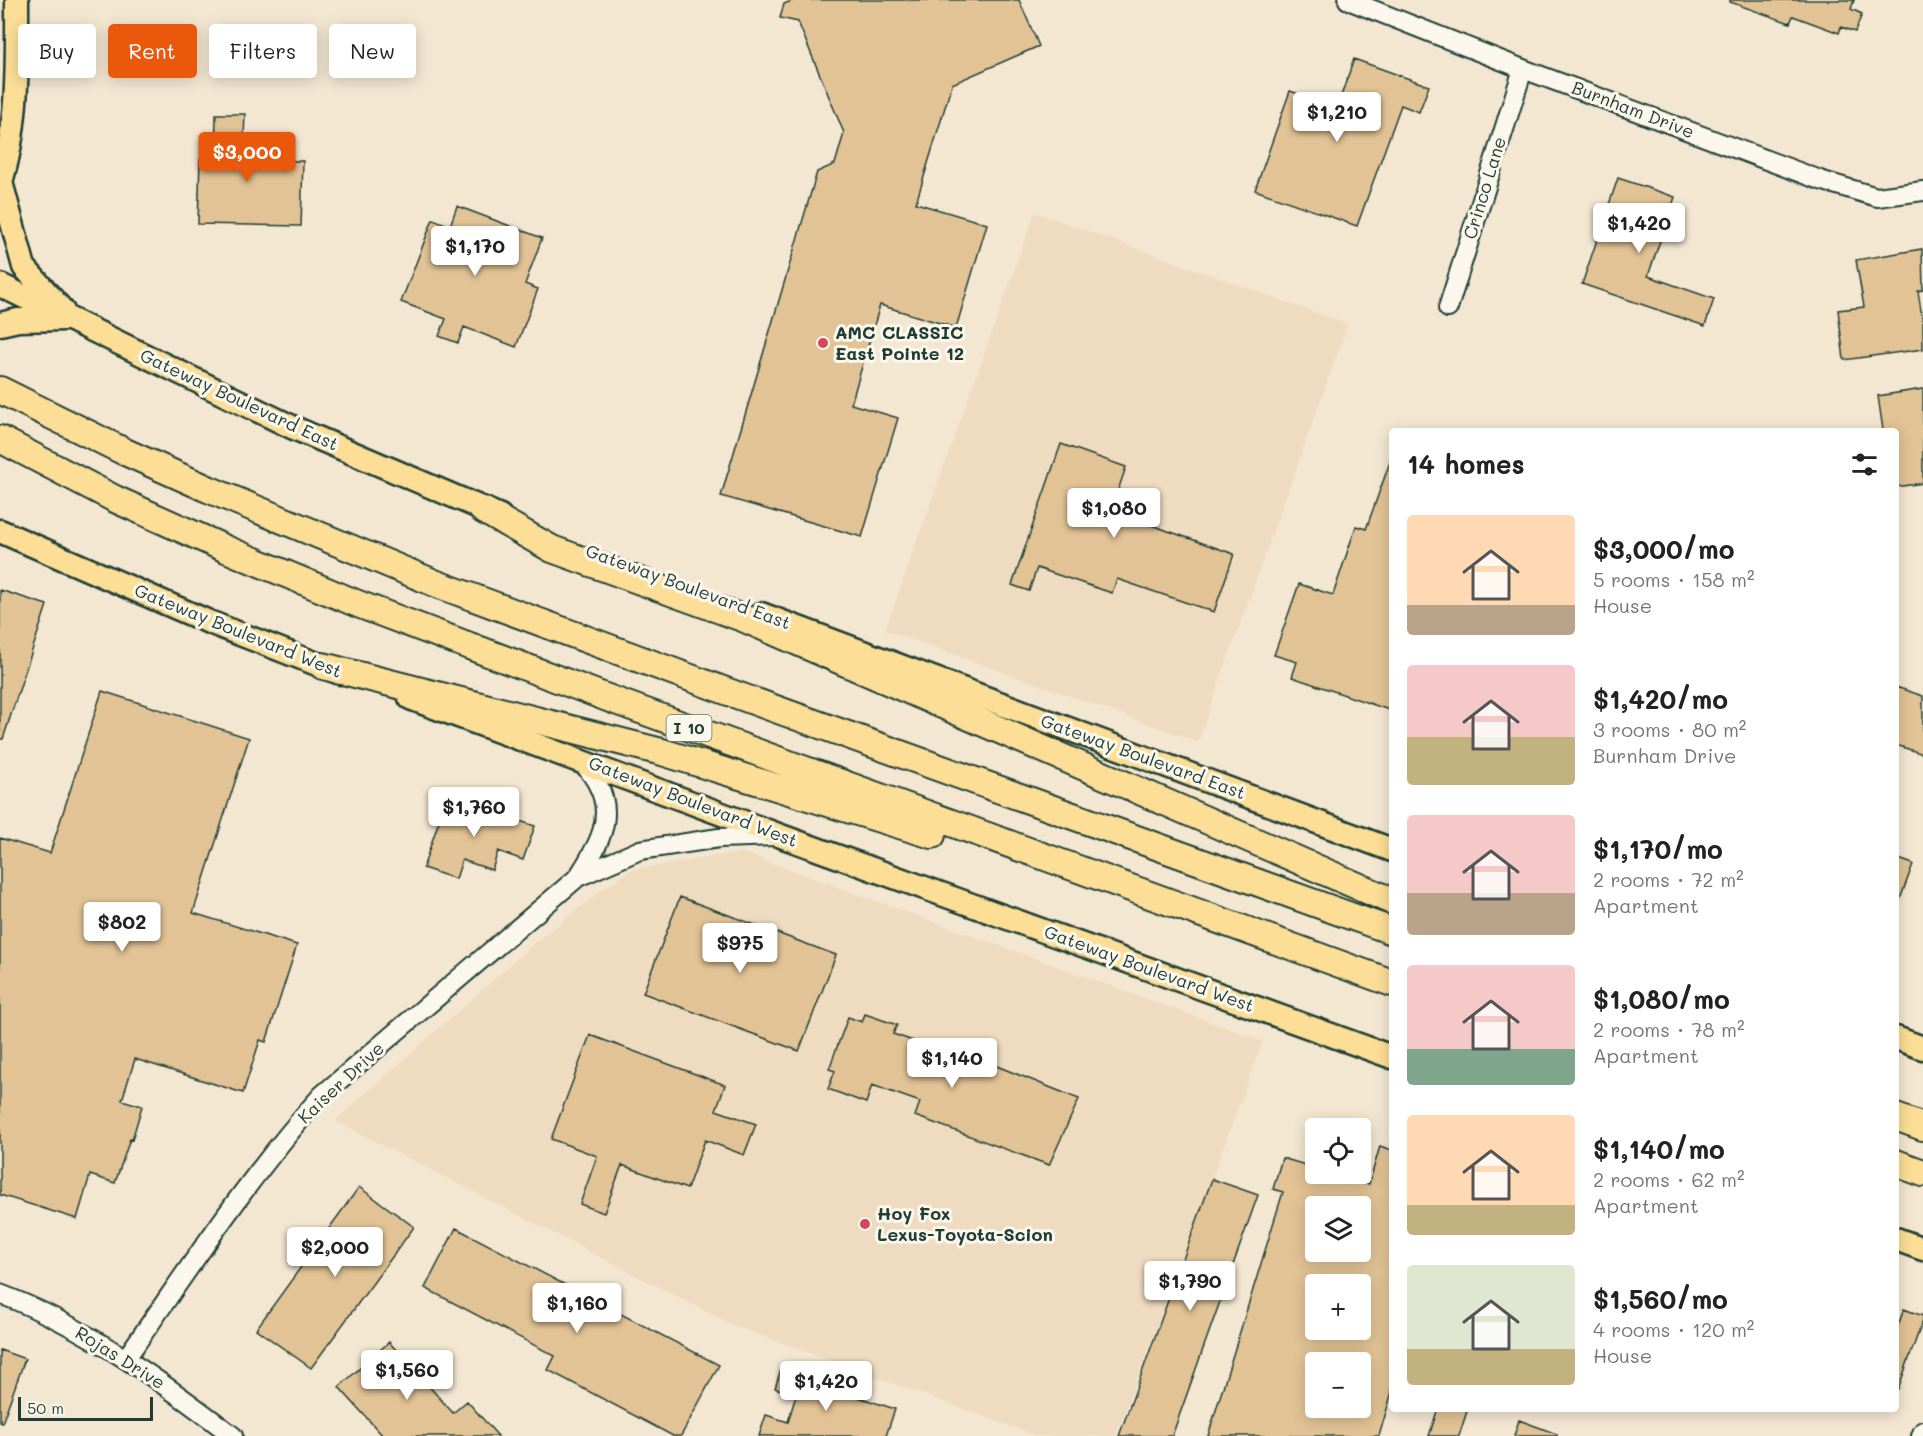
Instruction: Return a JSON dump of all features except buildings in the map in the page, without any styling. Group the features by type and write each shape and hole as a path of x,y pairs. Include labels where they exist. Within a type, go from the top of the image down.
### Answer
{"highway":[{"path":"0,390 113,446 208,489 437,584 734,694 1389,930"},
{"name":"I 10","path":"0,439 126,504 358,604 624,704 1389,982"},
{"path":"483,510 552,549 745,619 1389,900"},
{"path":"323,666 662,752 910,826 1152,914 1244,930"},
{"path":"1899,1165 1923,1173"}],"main road":[{"path":"16,0 17,54 13,120 1,183 24,267 69,319"},
{"name":"Gateway Boulevard East","path":"0,285 294,428 483,510 1389,849"},
{"path":"0,324 18,320 69,319"},
{"name":"Gateway Boulevard West","path":"0,531 209,622 323,666 781,836 1389,1056"},
{"path":"1899,1039 1923,1048"}],"street":[{"name":"Burnham Drive","path":"1348,0 1522,69 1809,176 1877,197 1923,191"},
{"name":"Crinco Lane","path":"1448,308 1522,69"},
{"name":"Kaiser Drive","path":"578,877 598,845 606,817 599,786 582,761"},
{"name":"Kaiser Drive","path":"126,1358 261,1167 322,1095 578,877 640,850 719,838 781,836"},
{"name":"Rojas Drive","path":"0,1294 53,1317 126,1358 233,1436"},
{"path":"1921,1436 1923,1431"}],"shaded area":[{"path":"1035,212 1348,324 1198,742 885,630"},
{"name":"Hoy Fox Lexus-Toyota-Scion","path":"742,852 1263,1041 1116,1436 1037,1436 734,1326 335,1121 532,945 630,870"}],"place":[{"name":"AMC CLASSIC East Pointe 12","path":"823,343"},
{"name":"Hoy Fox Lexus-Toyota-Scion","path":"865,1224"}]}
